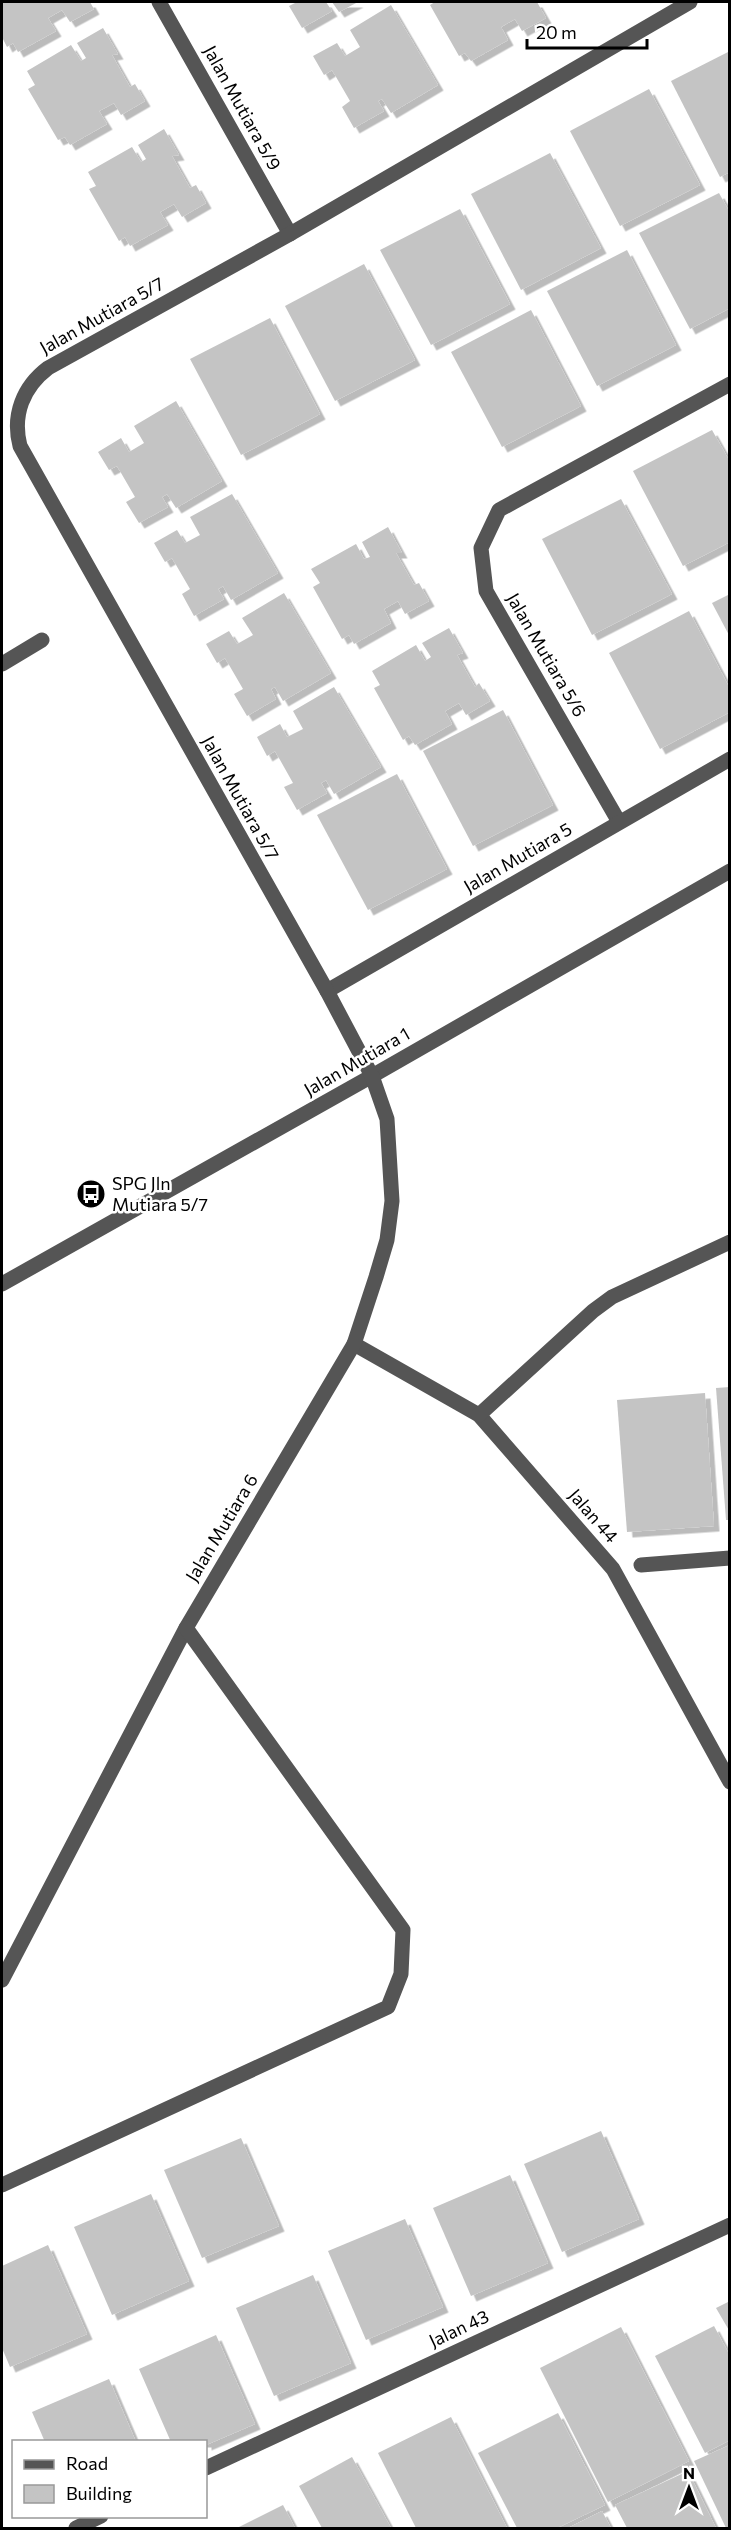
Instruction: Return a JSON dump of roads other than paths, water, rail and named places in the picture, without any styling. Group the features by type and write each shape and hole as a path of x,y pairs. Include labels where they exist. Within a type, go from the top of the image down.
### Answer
{"street":[{"name":"Jalan Mutiara 5/9","path":"159,2 290,234"},
{"name":"Jalan Mutiara 5/7","path":"372,1076 327,991 20,446 17,435 18,412 26,390 48,368 290,234 672,6 690,2"},
{"name":"Jalan Mutiara 5/6","path":"619,822 486,591 481,548 499,510 729,384"},
{"path":"2,664 42,640"},
{"name":"Jalan Mutiara 5","path":"327,991 729,759"},
{"name":"Jalan Mutiara 1","path":"2,1284 372,1076 729,871"},
{"name":"Jalan Mutiara 6","path":"2,1980 186,1628 354,1344 387,1240 392,1201 387,1119 372,1076"},
{"path":"479,1415 592,1311 612,1297 729,1242"},
{"name":"Jalan 44","path":"354,1344 479,1415 613,1569 729,1782"},
{"path":"641,1565 729,1558"},
{"path":"2,2185 388,2007 401,1974 403,1930 186,1628"},
{"name":"Jalan 43","path":"207,2468 729,2225"},
{"path":"76,2529 99,2518"}],"place":[{"name":"SPG Jln Mutiara 5/7","path":"91,1194"}]}
